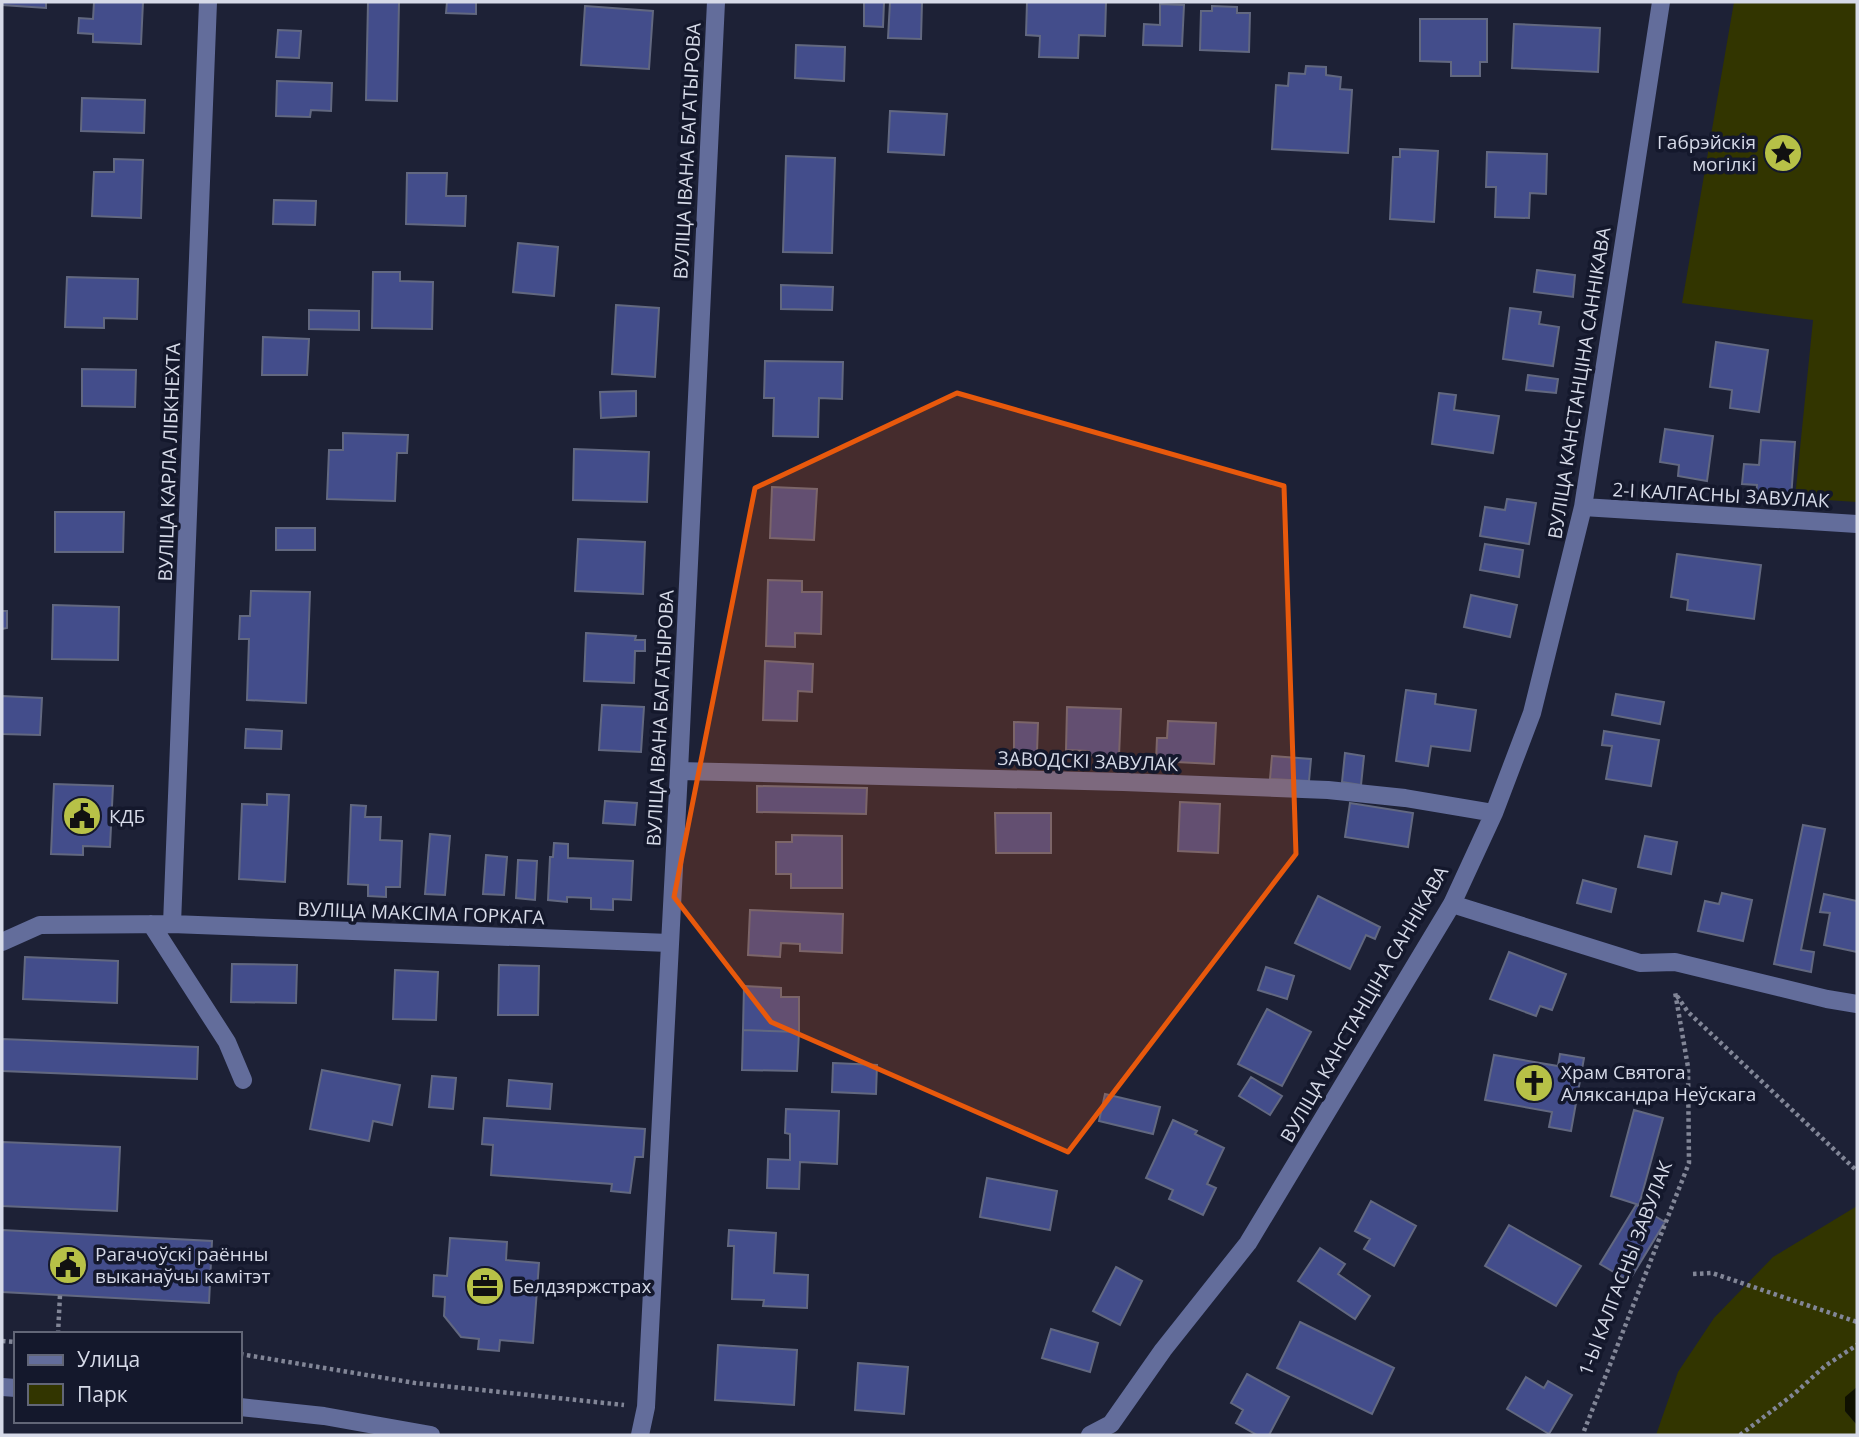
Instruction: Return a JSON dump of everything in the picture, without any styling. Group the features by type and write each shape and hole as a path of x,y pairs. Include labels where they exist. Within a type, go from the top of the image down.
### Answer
{"street":[{"name":"ВУЛІЦА КАРЛА ЛІБКНЕХТА","path":"172,924 208,2"},
{"name":"ВУЛІЦА ІВАНА БАГАТЫРОВА","path":"640,1435 646,1407 716,2"},
{"name":"ВУЛІЦА КАНСТАНЦІНА САННІКАВА","path":"1090,1435 1111,1424 1163,1350 1248,1243 1451,904 1494,814 1532,713 1583,508 1661,2"},
{"name":"2-І КАЛГАСНЫ ЗАВУЛАК","path":"1583,508 1857,523"},
{"name":"ЗАВОДСКІ ЗАВУЛАК","path":"679,771 1328,790 1405,798 1494,814"},
{"path":"1451,904 1640,963 1675,962 1857,1004"},
{"path":"151,924 227,1042 243,1080"},
{"name":"ВУЛІЦА МАКСІМА ГОРКАГА","path":"2,942 40,925 172,924 670,943"},
{"path":"242,1407 324,1416 431,1435"}],"path":[{"path":"1640,963 1675,992 1688,1012 1857,1171"},
{"name":"1-Ы КАЛГАСНЫ ЗАВУЛАК","path":"1584,1431 1689,1163 1688,1067 1675,992"},
{"path":"1693,1274 1712,1273 1857,1322"},
{"path":"58,1332 60,1295"},
{"path":"1740,1435 1794,1394 1825,1366 1857,1345"},
{"path":"242,1354 415,1383 646,1407"}],"highlighted area":[{"path":"957,393 1284,486 1296,854 1068,1152 771,1022 674,897 755,488"}],"green space":[{"name":"Габрэйскія могілкі","path":"1734,2 1857,2 1857,502 1795,498 1813,320 1682,303"},
{"path":"1857,1206 1857,1387 1845,1398 1845,1411 1857,1425 1857,1435 1656,1435 1678,1372 1714,1318 1773,1257"}],"shaded area":[{"path":"1857,1387 1857,1425 1845,1411 1845,1397"}],"building":[{"path":"2,2 46,2 46,8 2,5"},
{"path":"94,2 143,2 141,44 93,42 93,34 78,33 79,18 93,19"},
{"path":"368,2 399,2 397,101 366,100"},
{"path":"447,2 476,2 476,14 446,13"},
{"path":"864,2 884,2 883,27 864,26"},
{"path":"890,2 922,2 921,39 888,38"},
{"path":"1027,2 1106,2 1105,36 1079,35 1078,58 1039,57 1040,36 1026,35"},
{"path":"1160,4 1184,5 1182,46 1143,45 1144,24 1160,25"},
{"path":"585,6 653,11 649,69 581,65"},
{"path":"1212,6 1237,7 1237,13 1250,13 1249,52 1200,50 1201,11 1212,11"},
{"path":"1420,19 1487,19 1487,62 1480,62 1480,76 1451,76 1451,62 1420,61"},
{"path":"1514,24 1600,28 1598,72 1512,68"},
{"path":"278,30 301,31 299,58 276,57"},
{"path":"796,45 845,47 844,81 795,78"},
{"path":"1306,66 1326,67 1326,75 1341,77 1340,89 1352,90 1348,153 1272,149 1276,85 1288,86 1289,73 1305,74"},
{"path":"277,81 332,83 331,111 311,110 310,117 276,116"},
{"path":"82,98 145,100 144,133 81,131"},
{"path":"890,111 947,114 944,155 888,152"},
{"path":"1400,149 1438,151 1434,222 1390,219 1393,157 1400,157"},
{"path":"1487,152 1547,154 1546,194 1530,193 1529,218 1495,217 1496,187 1486,187"},
{"path":"786,156 835,158 832,253 783,252"},
{"path":"114,159 143,160 141,218 92,216 94,172 114,172"},
{"path":"407,173 447,173 446,196 466,196 465,226 406,224"},
{"path":"274,200 316,201 315,225 273,224"},
{"path":"518,243 558,247 554,296 513,292"},
{"path":"1537,270 1575,275 1573,297 1534,292"},
{"path":"373,272 400,272 400,281 433,282 432,329 372,328"},
{"path":"67,277 138,279 137,319 104,318 104,328 65,327"},
{"path":"781,285 833,287 832,310 781,309"},
{"path":"616,305 659,308 655,377 612,374"},
{"path":"1510,308 1541,312 1539,324 1559,327 1553,366 1503,359"},
{"path":"309,310 359,311 359,330 309,329"},
{"path":"263,337 309,339 307,375 262,375"},
{"path":"1716,342 1768,350 1759,412 1730,408 1732,390 1710,387"},
{"path":"765,361 843,362 842,399 819,398 818,437 773,436 774,398 764,398"},
{"path":"82,369 136,370 135,407 82,406"},
{"path":"1528,375 1558,379 1556,393 1526,390"},
{"path":"636,391 636,416 601,418 600,392"},
{"path":"1439,393 1456,395 1454,410 1499,416 1493,453 1432,444"},
{"path":"1665,429 1713,436 1707,481 1678,476 1679,465 1660,462"},
{"path":"343,433 408,435 407,453 397,453 395,501 327,499 329,450 343,450"},
{"path":"1761,440 1795,442 1791,499 1756,497 1757,485 1742,484 1744,464 1759,465"},
{"path":"574,449 649,452 647,502 573,500"},
{"path":"772,487 817,489 814,540 770,538"},
{"path":"1507,499 1536,503 1529,544 1480,536 1485,507 1505,510"},
{"path":"55,512 124,512 123,552 55,552"},
{"path":"276,528 315,528 315,550 276,550"},
{"path":"578,539 645,542 643,594 575,591"},
{"path":"1485,544 1523,550 1519,577 1480,570"},
{"path":"1677,554 1761,565 1754,619 1687,610 1688,600 1671,597"},
{"path":"768,580 802,581 802,592 822,592 821,634 795,633 795,647 766,646"},
{"path":"251,591 310,592 306,703 247,700 249,639 239,639 240,616 250,616"},
{"path":"1471,595 1517,605 1510,637 1464,627"},
{"path":"53,605 119,607 118,660 52,659"},
{"path":"2,611 7,611 7,628 2,629"},
{"path":"586,633 636,636 635,640 645,640 645,651 635,651 634,683 584,681"},
{"path":"765,661 813,664 812,692 798,691 797,721 763,720"},
{"path":"1406,690 1436,694 1435,704 1476,710 1470,751 1431,746 1428,766 1396,761"},
{"path":"1616,694 1664,702 1660,724 1612,715"},
{"path":"2,696 42,698 40,735 2,734"},
{"path":"602,705 644,707 641,752 599,750"},
{"path":"1067,707 1121,709 1119,756 1088,755 1088,751 1066,750"},
{"path":"1168,721 1216,723 1214,764 1156,761 1157,738 1167,738"},
{"path":"1014,722 1038,723 1037,752 1014,752"},
{"path":"246,729 282,731 281,749 245,748"},
{"path":"1604,731 1659,740 1651,786 1606,779 1612,746 1602,745"},
{"path":"1345,753 1364,756 1361,785 1342,782"},
{"path":"1272,756 1311,759 1309,781 1270,779"},
{"name":"КДБ","path":"54,784 113,786 110,847 83,846 83,855 51,854"},
{"path":"757,786 867,788 866,814 757,812"},
{"path":"267,794 289,795 285,882 239,879 242,804 267,805"},
{"path":"605,801 637,803 635,825 603,823"},
{"path":"1180,802 1220,804 1218,853 1178,851"},
{"path":"1350,803 1413,813 1408,847 1345,837"},
{"path":"351,805 366,806 365,817 381,817 380,840 402,841 400,887 386,887 386,897 368,896 368,885 348,884"},
{"path":"995,813 1051,813 1051,853 996,853"},
{"path":"1803,825 1825,829 1801,950 1814,952 1811,972 1774,964"},
{"path":"430,834 450,836 445,895 425,894"},
{"path":"792,835 842,836 842,888 791,888 791,874 776,874 776,842 792,842"},
{"path":"1645,836 1677,842 1671,874 1638,867"},
{"path":"554,843 568,844 568,858 633,861 631,900 613,899 613,910 591,909 591,898 567,897 567,902 548,900 550,857 553,857"},
{"path":"486,855 507,857 504,895 483,894"},
{"path":"518,860 537,861 535,900 516,898"},
{"path":"1583,880 1616,889 1611,912 1577,903"},
{"path":"1722,893 1752,900 1743,941 1698,931 1705,901 1719,904"},
{"path":"1824,894 1857,901 1857,952 1824,945 1830,913 1820,912"},
{"path":"1318,896 1380,927 1375,939 1366,935 1350,969 1295,943"},
{"path":"750,910 843,914 842,953 800,951 800,944 781,943 780,957 748,955"},
{"path":"1509,952 1566,974 1552,1010 1540,1006 1536,1016 1490,999"},
{"path":"25,957 118,961 117,1003 23,999"},
{"path":"232,964 297,965 296,1003 231,1002"},
{"path":"499,965 539,966 538,1015 498,1015"},
{"path":"1266,967 1294,976 1287,999 1258,990"},
{"path":"395,970 438,972 436,1020 393,1019"},
{"path":"744,986 781,988 781,997 799,997 799,1032 743,1030"},
{"path":"1267,1009 1311,1032 1282,1086 1238,1064"},
{"path":"743,1030 799,1032 797,1071 742,1070"},
{"path":"2,1039 198,1047 197,1079 2,1071"},
{"name":"Храм Святога Аляксандра Неўскага","path":"1560,1054 1584,1058 1571,1131 1549,1127 1552,1112 1485,1100 1494,1055 1558,1066"},
{"path":"833,1063 877,1065 876,1094 832,1092"},
{"path":"322,1070 400,1085 392,1125 373,1121 369,1141 310,1129"},
{"path":"432,1076 456,1078 453,1109 429,1107"},
{"path":"1251,1077 1282,1096 1270,1115 1239,1096"},
{"path":"509,1080 552,1084 550,1109 507,1106"},
{"path":"1105,1094 1160,1107 1153,1134 1099,1121"},
{"path":"786,1109 839,1111 837,1164 800,1162 799,1189 767,1188 768,1159 790,1160 790,1134 785,1133"},
{"path":"1634,1110 1663,1118 1639,1205 1611,1196"},
{"path":"484,1118 645,1129 643,1157 635,1157 630,1193 611,1191 612,1184 491,1175 493,1145 482,1144"},
{"path":"1173,1120 1224,1148 1207,1184 1216,1188 1203,1215 1169,1199 1173,1190 1146,1178"},
{"path":"2,1142 120,1147 117,1211 2,1206"},
{"path":"987,1178 1057,1191 1050,1230 980,1217"},
{"path":"1371,1201 1416,1226 1394,1266 1364,1249 1370,1239 1355,1231"},
{"path":"1636,1205 1665,1222 1629,1281 1600,1264"},
{"path":"1509,1225 1581,1266 1556,1306 1485,1266"},
{"path":"2,1230 212,1241 209,1303 2,1292"},
{"path":"729,1230 776,1233 774,1273 808,1275 807,1308 763,1306 764,1300 732,1299 734,1246 728,1246"},
{"name":"Белдзяржстрах","path":"450,1238 507,1242 506,1260 539,1263 533,1343 500,1340 499,1351 478,1349 479,1339 461,1337 444,1316 445,1297 433,1296 434,1275 447,1276"},
{"path":"1320,1248 1345,1264 1338,1274 1370,1296 1355,1319 1298,1281"},
{"path":"1116,1267 1142,1281 1120,1325 1093,1311"},
{"path":"1300,1322 1394,1368 1372,1414 1277,1368"},
{"path":"1051,1329 1098,1343 1090,1372 1042,1358"},
{"path":"718,1345 797,1350 794,1405 715,1400"},
{"path":"858,1363 908,1367 904,1414 855,1410"},
{"path":"1247,1374 1289,1397 1269,1435 1257,1435 1236,1423 1243,1410 1231,1403"},
{"path":"1526,1377 1544,1388 1548,1381 1572,1395 1549,1434 1507,1409"}],"place":[{"name":"Габрэйскія могілкі","path":"1783,153"},
{"name":"КДБ","path":"82,816"},
{"name":"Храм Святога Аляксандра Неўскага","path":"1534,1083"},
{"name":"Рагачоўскі раённы выканаўчы камітэт","path":"68,1265"},
{"name":"Белдзяржстрах","path":"485,1286"}]}
